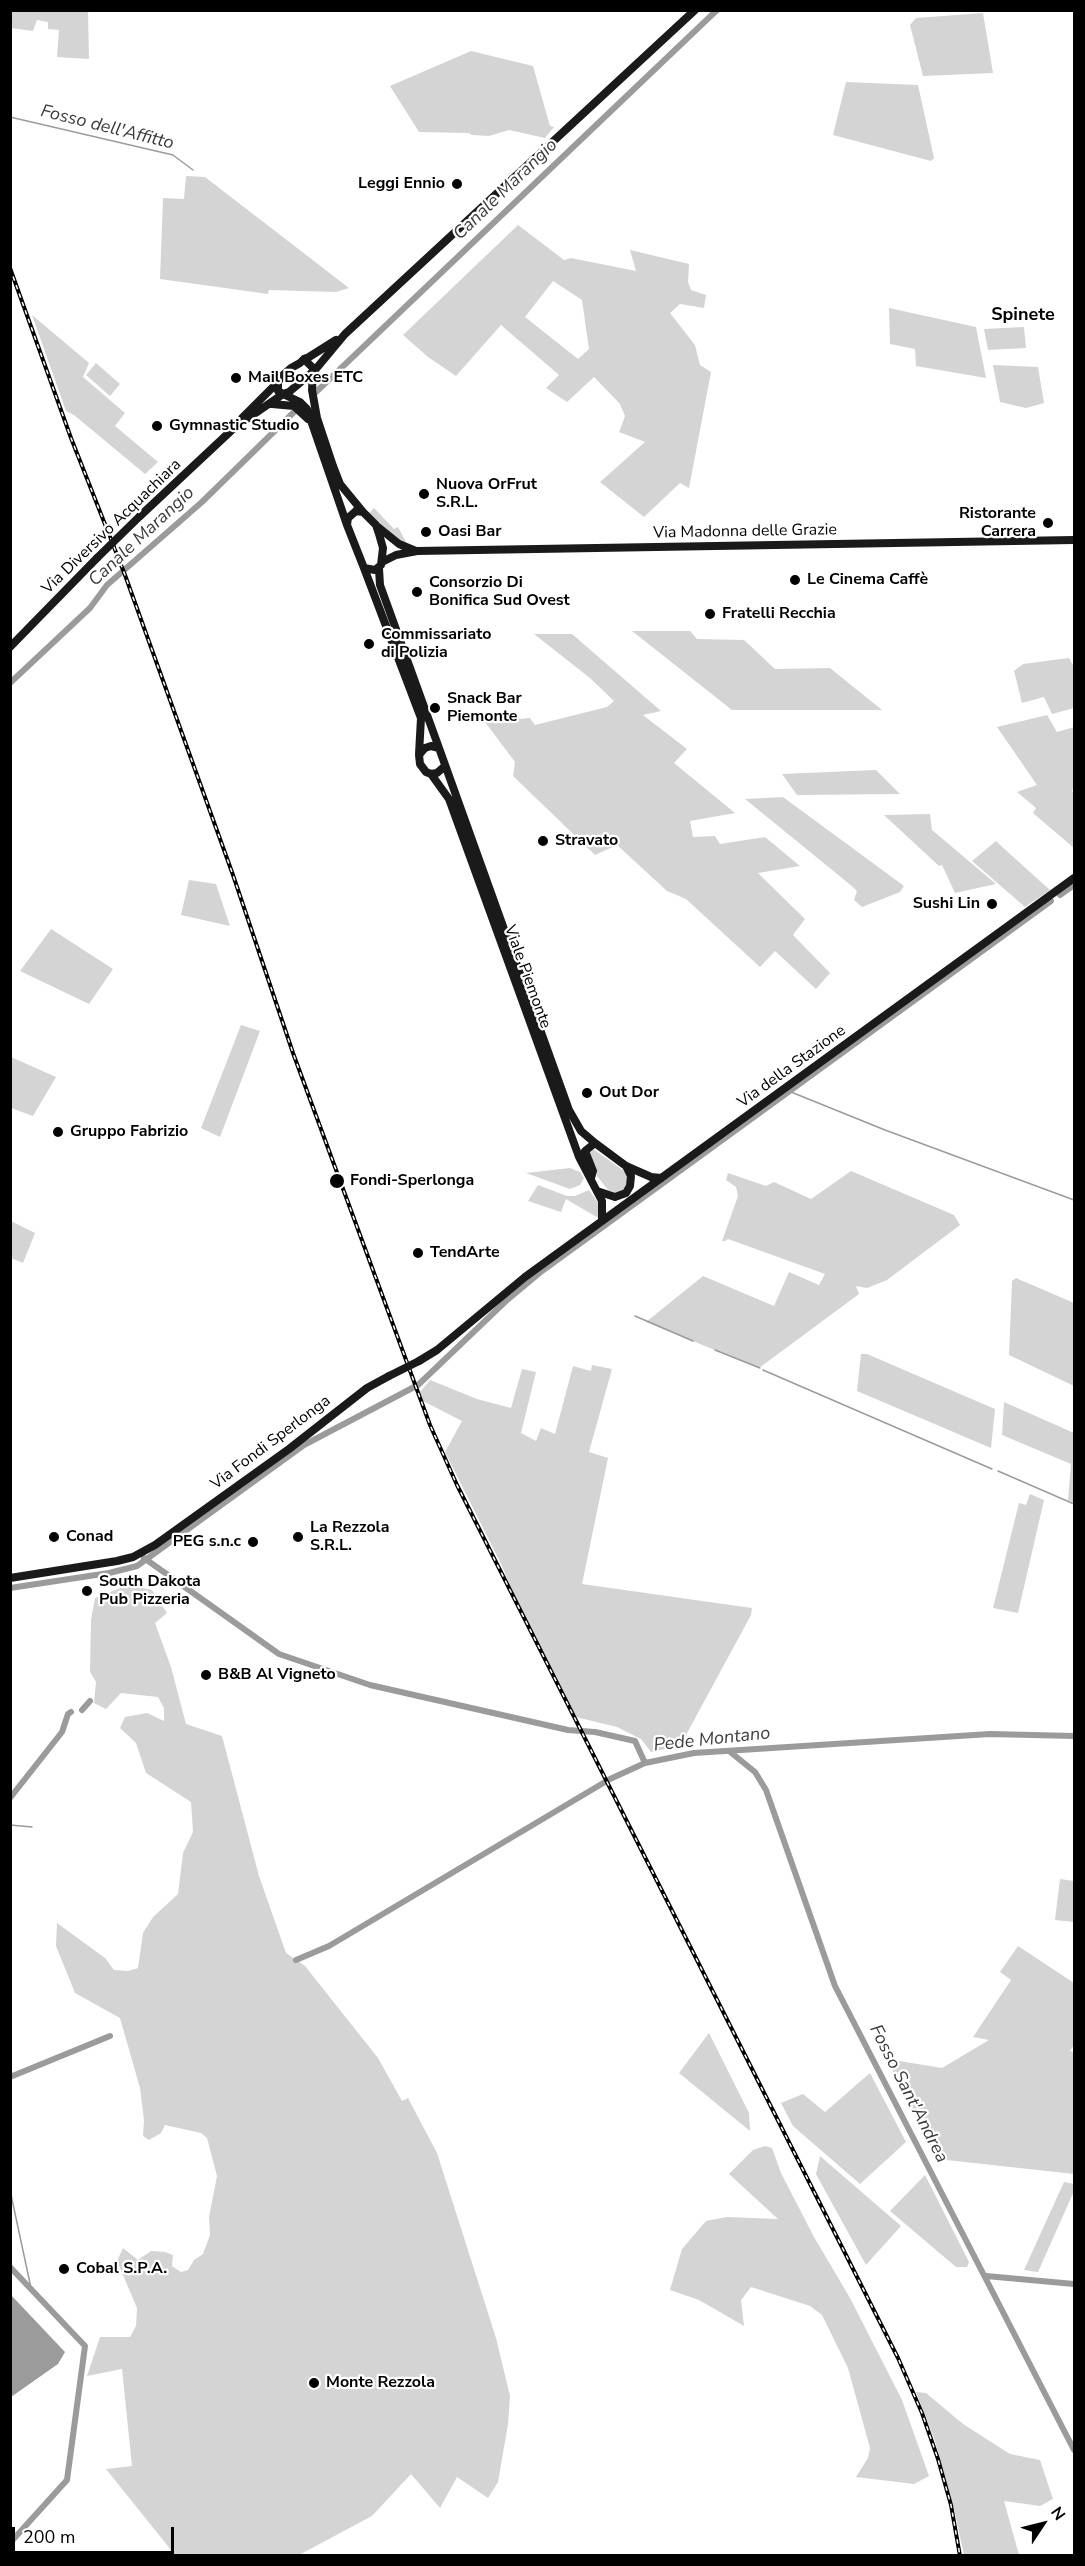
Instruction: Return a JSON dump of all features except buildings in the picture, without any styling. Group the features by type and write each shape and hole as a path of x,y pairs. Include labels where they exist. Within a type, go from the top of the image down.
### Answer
{"street":[{"path":"234,428 283,394 299,386 345,334 695,10"},
{"path":"234,428 291,368 345,334"},
{"path":"304,359 314,371 312,390 317,418 340,484 376,525 399,544 417,551"},
{"path":"278,382 278,391 300,402 307,409 347,525 421,718 419,756"},
{"path":"267,405 276,403 294,406 312,424"},
{"name":"Via Diversivo Acquachiara","path":"10,647 97,558 234,428"},
{"path":"347,525 351,514 356,511 363,512"},
{"name":"Viale Piemonte","path":"376,525 383,548 380,585 569,1110 580,1131 595,1143 627,1166 651,1177 662,1177"},
{"name":"Via Madonna delle Grazie","path":"417,551 1074,540"},
{"path":"364,568 370,571 396,555 417,551"},
{"path":"419,756 425,748 430,746 439,748"},
{"name":"Viale Piemonte","path":"419,756 420,764 426,772 431,774 449,799 567,1126 579,1157 602,1201"},
{"path":"431,774 437,773 445,766"},
{"name":"Via della Stazione","path":"525,1277 1074,879"},
{"path":"591,1178 593,1171 585,1151 595,1143"},
{"path":"597,1191 615,1197 626,1193 632,1176 627,1166"},
{"path":"640,1193 644,1184 641,1172"},
{"path":"602,1221 602,1201 619,1209"},
{"name":"Via Fondi Sperlonga","path":"10,1578 117,1561 133,1557 155,1545 289,1449 367,1388 437,1350 525,1277"}],"shaded area":[{"path":"11,10 88,11 89,59 57,57 59,30 48,29 48,22 37,20 33,31 11,28"},
{"path":"983,13 993,73 923,76 910,25 916,18"},
{"path":"471,51 533,66 550,126 554,127 545,138 509,130 489,136 469,133 419,132 390,86"},
{"path":"846,82 918,85 934,158 931,161 833,135"},
{"path":"186,176 205,177 349,288 336,292 269,290 268,294 160,279 163,198 184,199"},
{"path":"518,225 564,260 571,258 636,271 630,250 689,264 688,282 691,290 706,295 704,308 680,304 670,313 695,345 700,365 711,372 689,488 680,483 644,517 600,482 645,442 619,432 625,416 620,404 594,377 567,402 546,388 559,375 501,325 456,376 428,357 403,335","holes":["553,281 582,300 589,349 578,359 525,317"]},
{"path":"889,308 976,327 986,378 916,366 915,349 890,344"},
{"path":"32,315 89,363 83,377 125,413 115,426 158,462 145,474 74,415 66,411"},
{"path":"1024,327 1026,348 988,350 984,329"},
{"path":"96,363 120,384 110,396 86,375"},
{"path":"993,365 1038,367 1044,403 1026,408 1000,402"},
{"path":"374,508 394,529 398,527 407,544 397,540 369,513"},
{"path":"632,631 690,631 697,639 744,640 775,669 830,668 882,710 732,710"},
{"path":"534,634 572,634 661,711 643,715 687,749 674,763 735,813 690,821 693,837 715,836 720,844 765,837 800,866 758,873 805,919 793,935 830,973 816,989 775,951 760,967 686,899 667,891 617,845 595,855 513,776 515,762 485,722 530,718 535,725 607,707 614,701 590,678"},
{"path":"1069,658 1074,667 1074,708 1052,714 1044,697 1022,703 1014,671 1023,664"},
{"path":"1047,715 1057,732 1074,727 1074,789 1072,790 1074,848 1033,813 1036,808 1017,792 1037,785 997,727"},
{"path":"876,770 900,794 797,795 782,774"},
{"path":"783,797 904,886 900,892 862,907 854,900 857,891 853,887 745,799"},
{"path":"930,814 932,830 996,884 955,893 942,865 939,866 884,815"},
{"path":"996,841 1050,890 1025,907 972,861"},
{"path":"189,880 216,884 230,926 181,915"},
{"path":"51,929 113,969 89,1004 20,971"},
{"path":"241,1025 260,1031 220,1137 201,1128"},
{"path":"11,1057 56,1077 33,1116 11,1108"},
{"path":"593,1149 627,1173 628,1182 625,1189 617,1193 608,1190 597,1176 596,1167 587,1155 589,1150"},
{"path":"570,1168 580,1172 584,1178 580,1185 570,1189 526,1173"},
{"path":"851,1171 954,1215 960,1225 887,1280 867,1288 856,1286 859,1294 759,1368 646,1322 703,1276 774,1306 789,1272 819,1285 825,1274 728,1239 722,1241 738,1196 736,1187 726,1180 728,1173 766,1186 774,1182 811,1199"},
{"path":"538,1185 567,1196 575,1196 589,1190 601,1207 600,1219 566,1199 561,1212 528,1201"},
{"path":"11,1221 35,1233 23,1263 11,1258"},
{"path":"1016,1278 1074,1303 1074,1386 1009,1355 1012,1281"},
{"path":"861,1354 867,1354 995,1409 991,1448 857,1391"},
{"path":"592,1365 612,1369 589,1452 608,1458 582,1584 752,1608 751,1615 680,1746 651,1752 641,1739 617,1727 576,1717 516,1600 502,1566 445,1452 462,1421 423,1401 420,1392 430,1380 477,1399 511,1408 522,1369 536,1372 521,1433 536,1441 541,1428 555,1434 573,1366 591,1371"},
{"path":"1004,1402 1074,1433 1074,1503 1068,1500 1071,1464 1002,1435"},
{"path":"1030,1494 1044,1500 1018,1613 993,1608 1019,1503 1026,1505"},
{"path":"128,1585 152,1590 167,1613 155,1623 171,1667 186,1724 222,1736 259,1876 286,1953 305,1966 378,2058 402,2101 408,2098 437,2153 496,2338 510,2396 508,2424 498,2482 488,2498 457,2477 440,2508 411,2474 372,2516 299,2555 175,2555 106,2469 132,2466 122,2369 87,2376 100,2337 130,2337 136,2326 137,2308 117,2261 123,2248 138,2260 151,2251 165,2252 173,2255 172,2266 181,2272 188,2270 194,2260 203,2254 210,2235 209,2217 217,2176 207,2138 201,2133 165,2125 161,2133 149,2140 143,2136 144,2120 140,2088 120,2018 75,1993 56,1946 57,1923 105,1958 114,1970 128,1971 138,1968 143,1933 153,1917 178,1894 183,1853 193,1832 191,1802 146,1773 136,1743 120,1728 125,1717 147,1713 164,1721 164,1708 158,1697 121,1693 106,1709 94,1703 96,1682 90,1672 91,1620 95,1598"},
{"path":"1060,1879 1074,1881 1074,1922 1055,1920"},
{"path":"1018,1946 1074,1983 1074,2045 1070,2051 1074,2052 1074,2174 937,2159 887,2059 942,2068 989,2040 973,2037 1011,1980 1000,1972"},
{"path":"709,2033 749,2113 750,2131 679,2073"},
{"path":"870,2073 906,2142 860,2184 793,2126 781,2103 803,2094 825,2112"},
{"path":"765,2146 772,2148 781,2173 814,2237 850,2298 902,2400 929,2476 914,2484 856,2477 868,2458 870,2448 848,2368 822,2315 810,2306 751,2287 741,2300 744,2326 699,2300 670,2290 682,2249 706,2221 727,2217 778,2219 729,2174 753,2150"},
{"path":"820,2156 901,2226 866,2265 816,2174"},
{"path":"925,2175 969,2262 967,2267 956,2267 890,2211"},
{"path":"1064,2182 1074,2184 1074,2191 1038,2272 1024,2270"},
{"path":"11,2295 65,2352 58,2364 11,2397"},
{"path":"916,2392 926,2393 963,2424 1010,2454 1040,2460 1053,2499 1040,2506 1004,2501 1019,2555 964,2555 935,2441"}],"waterway":[{"name":"Canale Marangio","path":"316,392 717,10"},
{"name":"Fosso dell'Affitto","path":"10,117 173,155 193,170"},
{"name":"Canale Marangio","path":"10,683 90,608 107,585 202,502 293,413"},
{"path":"1060,895 1074,885"},
{"path":"10,1588 109,1573 137,1566 304,1445 418,1385 506,1301 542,1271 1051,901"},
{"path":"791,1092 885,1130 1074,1200"},
{"path":"635,1316 693,1341"},
{"path":"715,1350 760,1368"},
{"path":"763,1370 992,1469"},
{"path":"998,1471 1074,1504"},
{"path":"144,1558 279,1654 370,1685 568,1730 595,1732 635,1741 645,1763"},
{"path":"82,1710 90,1701"},
{"path":"10,1798 62,1732 68,1714 71,1712"},
{"name":"Pede Montano","path":"296,1960 329,1946 610,1779 645,1763 694,1753 990,1734 1074,1736"},
{"name":"Fosso Sant'Andrea","path":"729,1751 755,1772 766,1790 835,1986 1074,2450"},
{"path":"10,1825 32,1827"},
{"name":"Pede Montano","path":"10,2077 110,2036"},
{"path":"10,2190 31,2288"},
{"path":"10,2267 85,2346 67,2480 10,2543"},
{"path":"986,2276 1074,2284"}],"railway":[{"path":"10,268 71,438 125,575 233,875 293,1053 430,1425 457,1485 898,2358 922,2413 938,2459 951,2505 960,2556"}],"place":[{"name":"Leggi Ennio","path":"457,184"},
{"name":"Mail Boxes ETC","path":"236,378"},
{"name":"Gymnastic Studio","path":"157,426"},
{"name":"Nuova OrFrut S.R.L.","path":"424,494"},
{"name":"Ristorante Carrera","path":"1048,523"},
{"name":"Oasi Bar","path":"426,532"},
{"name":"Le Cinema Caffè","path":"795,580"},
{"name":"Consorzio Di Bonifica Sud Ovest","path":"417,592"},
{"name":"Fratelli Recchia","path":"710,614"},
{"name":"Commissariato di Polizia","path":"369,644"},
{"name":"Snack Bar Piemonte","path":"435,708"},
{"name":"Stravato","path":"543,841"},
{"name":"Sushi Lin","path":"992,904"},
{"name":"Out Dor","path":"587,1093"},
{"name":"Gruppo Fabrizio","path":"58,1132"},
{"name":"Fondi-Sperlonga","path":"337,1181"},
{"name":"TendArte","path":"418,1253"},
{"name":"Conad","path":"54,1537"},
{"name":"La Rezzola S.R.L.","path":"298,1537"},
{"name":"PEG s.n.c","path":"253,1542"},
{"name":"South Dakota Pub Pizzeria","path":"87,1591"},
{"name":"B&B Al Vigneto","path":"206,1675"},
{"name":"Cobal S.P.A.","path":"64,2269"},
{"name":"Monte Rezzola","path":"314,2383"}],"district":[{"name":"Spinete","path":"1023,316"}]}
